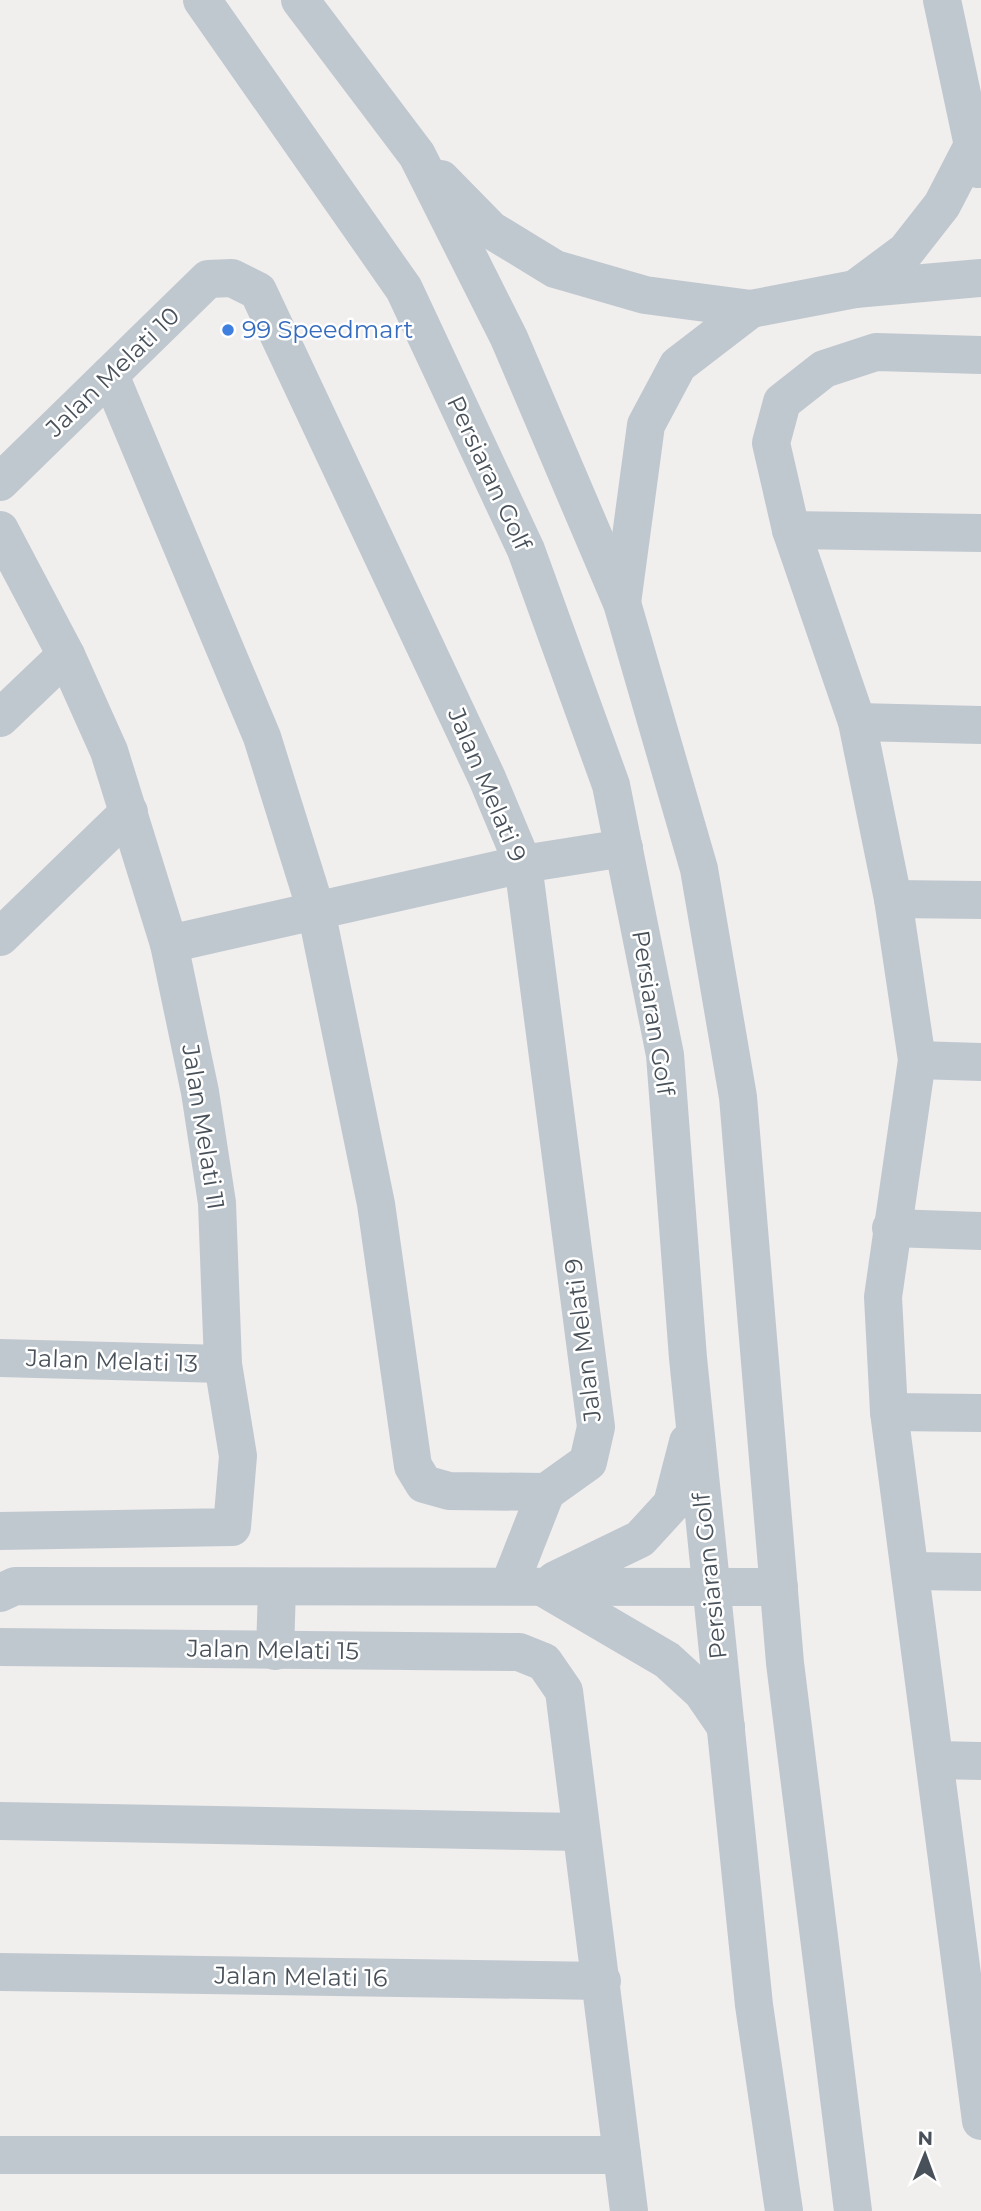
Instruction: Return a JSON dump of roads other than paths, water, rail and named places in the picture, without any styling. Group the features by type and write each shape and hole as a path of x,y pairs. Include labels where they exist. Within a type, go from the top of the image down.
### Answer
{"street":[{"name":"Persiaran Golf","path":"202,0 404,289 526,550 611,785 665,1055 694,1418 754,2006 785,2211"},
{"path":"300,0 417,155 491,230 555,269 645,295 751,309 855,289 981,278"},
{"path":"855,289 906,251 942,205 978,167 942,0"},
{"path":"417,155 509,338 622,603 699,869 738,1097 789,1690 853,2211"},
{"name":"Jalan Melati 10","path":"0,482 208,279 232,278"},
{"name":"Jalan Melati 9","path":"232,278 258,291 481,765 523,864 596,1427 588,1462 546,1492"},
{"path":"622,603 646,425 678,365 751,309"},
{"path":"981,355 876,352 824,369 782,402 771,443 791,530 857,722 893,899 917,1060 883,1297 889,1412 936,1760 969,1926 981,2121"},
{"path":"110,375 262,737 316,910 376,1205 413,1466 424,1484 449,1490 546,1492 524,1586"},
{"name":"Jalan Melati 11","path":"0,530 66,655 108,751 169,944 200,1092 217,1203 223,1364 238,1456 232,1527 0,1531"},
{"path":"791,530 981,533"},
{"path":"0,718 66,655"},
{"path":"857,722 981,724"},
{"path":"0,937 129,812"},
{"path":"169,944 523,864 624,848"},
{"path":"893,899 981,900"},
{"path":"917,1060 981,1062"},
{"path":"891,1228 981,1231"},
{"name":"Jalan Melati 13","path":"0,1358 223,1364"},
{"path":"889,1412 981,1413"},
{"path":"524,1586 608,1558 640,1539 672,1504 694,1418"},
{"path":"911,1570 981,1572"},
{"path":"0,1593 15,1586 779,1587"},
{"path":"524,1586 667,1660 702,1692 726,1727"},
{"path":"275,1651 277,1588"},
{"name":"Jalan Melati 15","path":"0,1647 519,1652 544,1662 564,1691 580,1832"},
{"path":"936,1760 981,1761"},
{"path":"0,1821 580,1832 602,1981 629,2211"},
{"name":"Jalan Melati 16","path":"0,1972 602,1981"},
{"path":"0,2154 622,2155"}],"place":[{"name":"99 Speedmart","path":"228,330"}]}
